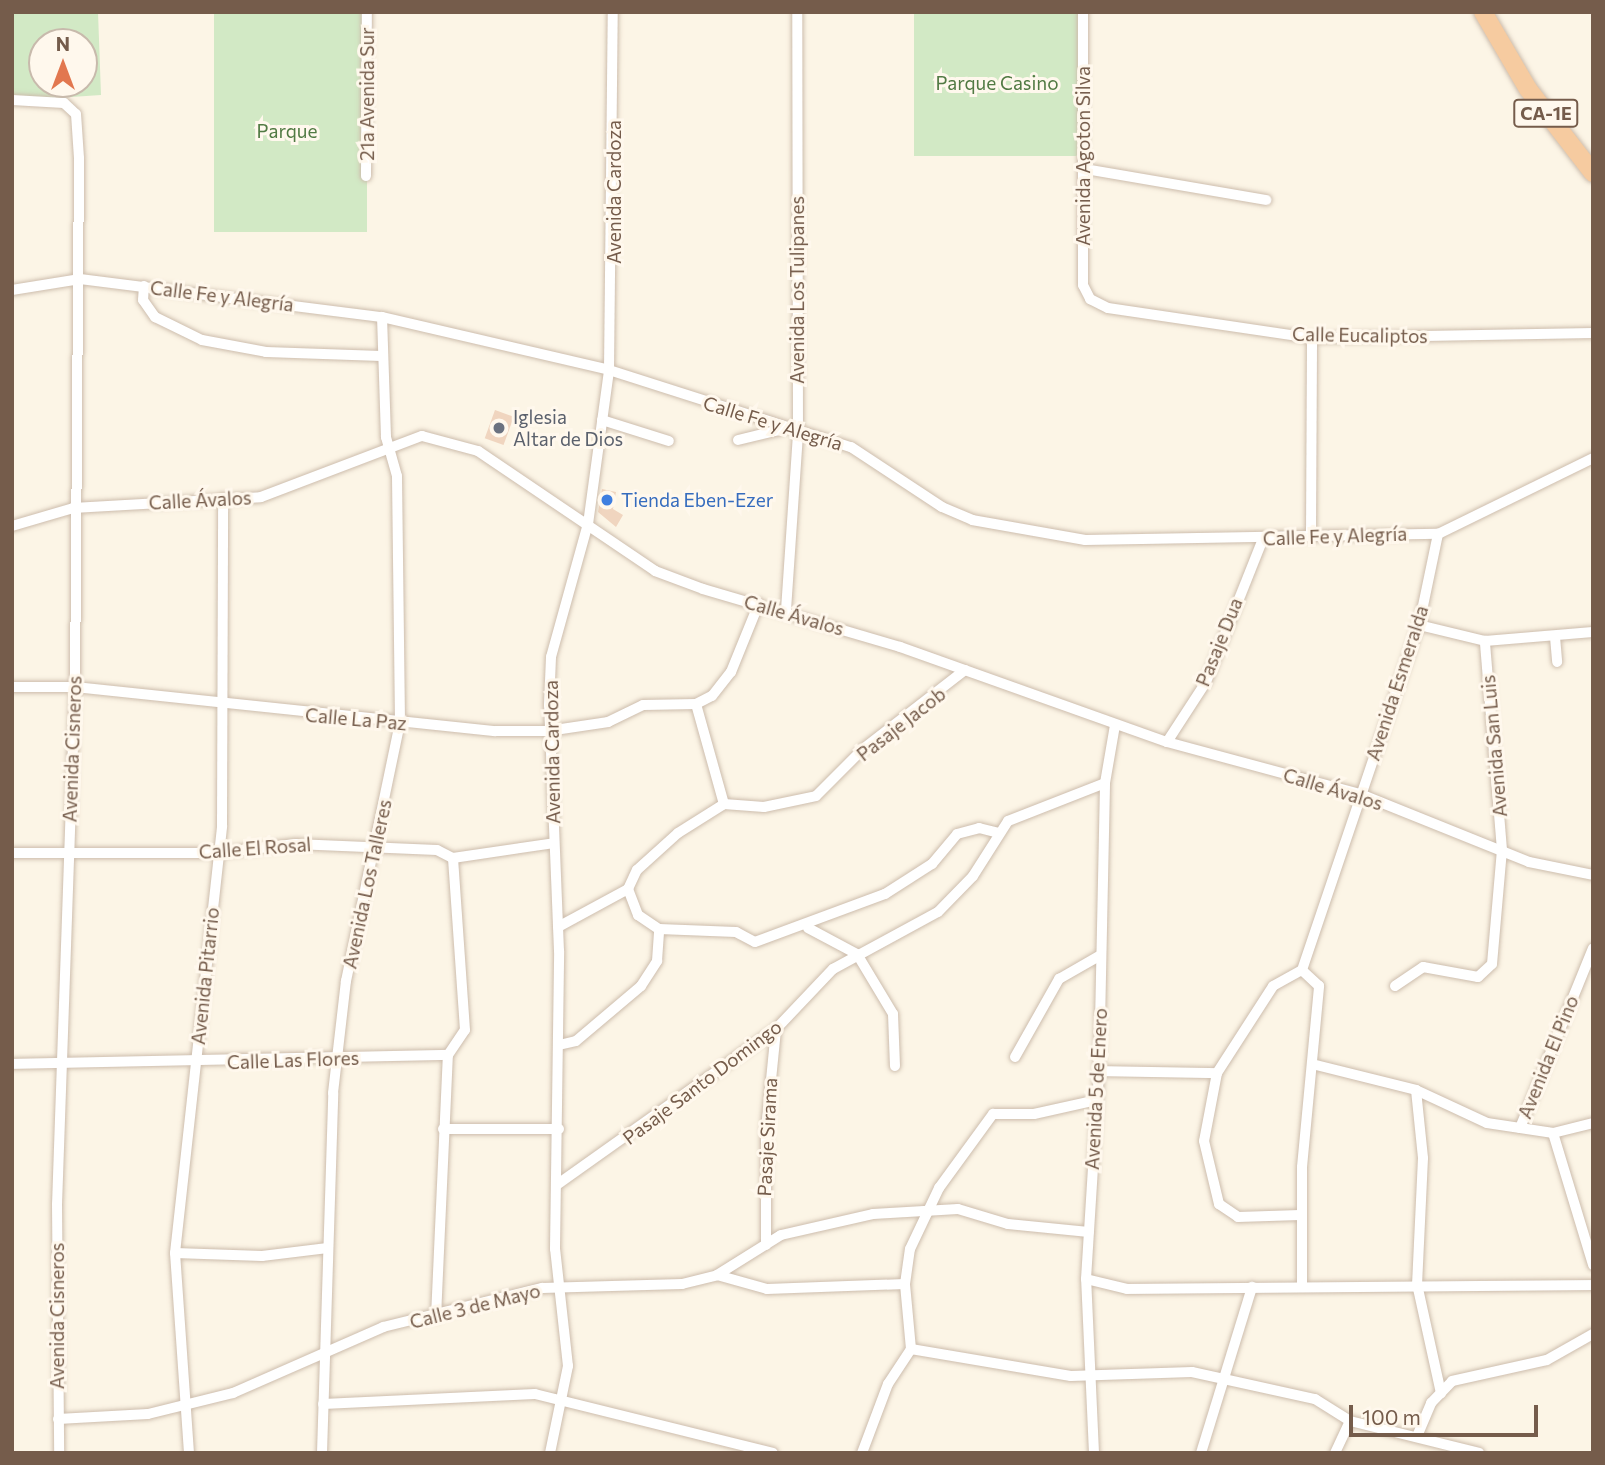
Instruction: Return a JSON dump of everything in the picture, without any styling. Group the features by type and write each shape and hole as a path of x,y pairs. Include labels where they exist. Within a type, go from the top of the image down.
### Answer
{"highway":[{"name":"CA-1E","path":"1483,12 1528,89 1593,173"}],"street":[{"name":"21a Avenida Sur","path":"366,176 367,12"},
{"name":"Avenida Cardoza","path":"550,1453 568,1366 563,1288 555,1249 559,1045 558,927 548,732 551,657 588,524 609,370 613,12"},
{"name":"Avenida Los Tulipanes","path":"786,610 798,432 797,12"},
{"name":"Avenida Agoton Silva","path":"1083,12 1083,285 1090,299"},
{"name":"Avenida Cisneros","path":"12,100 48,98 76,114 80,279 74,508 75,687 63,1065 59,1453"},
{"path":"1084,169 1266,200"},
{"name":"Calle Fe y Alegría","path":"12,290 80,279 382,317 609,370 785,429 851,447 942,508 972,520 1084,540 1437,534 1593,458"},
{"path":"145,286 143,300 155,317 202,340 266,352 381,356"},
{"name":"Calle Eucaliptos","path":"1090,299 1108,308 1311,338 1593,333"},
{"name":"Avenida Los Talleres","path":"322,1453 328,1248 338,1058 346,981 400,722 397,476 390,451 381,356 382,317"},
{"path":"1311,338 1311,535"},
{"path":"602,420 669,441"},
{"path":"738,440 785,429"},
{"name":"Calle Ávalos","path":"12,526 74,508 261,497 390,451 422,436 478,451 655,571 786,610 1167,742 1360,794 1502,850 1593,875"},
{"name":"Avenida Pitarrio","path":"189,1453 175,1253 219,853 223,705 223,498"},
{"name":"Avenida Esmeralda","path":"1302,970 1419,625 1437,534"},
{"name":"Pasaje Dua","path":"1167,742 1210,673 1263,538"},
{"path":"558,927 628,889 637,870 678,833 724,804 697,708 712,696 731,672 759,603"},
{"path":"1419,625 1485,642 1593,632"},
{"path":"1555,637 1557,662"},
{"name":"Avenida San Luis","path":"1395,986 1423,967 1484,976 1492,964 1502,850 1485,642"},
{"name":"Pasaje Jacob","path":"724,804 764,807 816,796 863,749 965,670"},
{"name":"Calle La Paz","path":"12,687 75,687 400,722 548,732 608,722 643,705 697,708"},
{"name":"Avenida 5 de Enero","path":"1094,1453 1086,1279 1099,1070 1099,956 1105,783 1115,725"},
{"name":"Pasaje Santo Domingo","path":"558,1184 776,1030 833,970 857,954 938,912 974,876 1008,821 1105,783"},
{"path":"628,889 638,915 659,929 736,932 755,942 808,928 912,879 957,834 979,828 999,833"},
{"path":"436,1317 448,1055 465,1030 453,858 554,843"},
{"name":"Calle El Rosal","path":"12,853 219,853 295,844 376,845 437,850 453,858"},
{"path":"808,928 857,954 893,1014 895,1066"},
{"path":"559,1045 576,1041 641,986 657,961 659,929"},
{"name":"Avenida El Pino","path":"1520,1128 1593,948"},
{"path":"1015,1057 1059,979 1099,956"},
{"path":"1300,1215 1238,1217 1219,1204 1204,1141 1217,1073 1273,986 1302,970 1319,986 1316,1065 1300,1215 1302,1287"},
{"name":"Pasaje Sirama","path":"766,1245 766,1130 776,1030"},
{"name":"Calle Las Flores","path":"12,1064 448,1055"},
{"path":"1316,1065 1416,1090 1453,1112 1520,1128 1553,1133 1593,1122"},
{"path":"1099,1070 1217,1073"},
{"path":"1416,1090 1423,1158 1417,1284 1441,1393"},
{"path":"862,1453 888,1384 912,1349 905,1284 924,1211 993,1114 1034,1114 1097,1100"},
{"path":"443,1129 559,1129"},
{"path":"1553,1133 1593,1265"},
{"path":"717,1275 766,1245 828,1221 958,1209 1008,1224 1089,1232"},
{"path":"175,1253 262,1256 328,1248"},
{"path":"717,1275 767,1289 905,1284"},
{"name":"Calle 3 de Mayo","path":"58,1419 148,1414 184,1405 324,1356 383,1327 563,1288 682,1284 717,1275"},
{"path":"1086,1279 1127,1289 1417,1284 1593,1285"},
{"path":"1201,1453 1252,1287"},
{"path":"1418,1434 1441,1393 1472,1374 1546,1360 1593,1334"},
{"path":"912,1349 1090,1376 1192,1372 1315,1399 1350,1421 1418,1434 1479,1453"},
{"path":"323,1404 535,1394 774,1453"},
{"path":"1335,1453 1350,1421"},
{"path":"714,1453 717,1439"}],"green space":[{"path":"12,12 98,12 101,95 98,95 98,28 28,28 28,98 56,98 12,101"},
{"name":"Parque","path":"214,12 367,12 367,232 214,232"},
{"name":"Parque Casino","path":"914,12 1079,12 1079,156 914,156"}],"building":[{"name":"Iglesia Altar de Dios","path":"495,410 514,417 504,445 485,438"},
{"name":"Tienda Eben-Ezer","path":"602,489 616,492 613,509 623,515 616,527 598,512"}],"place":[{"name":"Iglesia Altar de Dios","path":"499,428"},
{"name":"Tienda Eben-Ezer","path":"607,500"}]}
